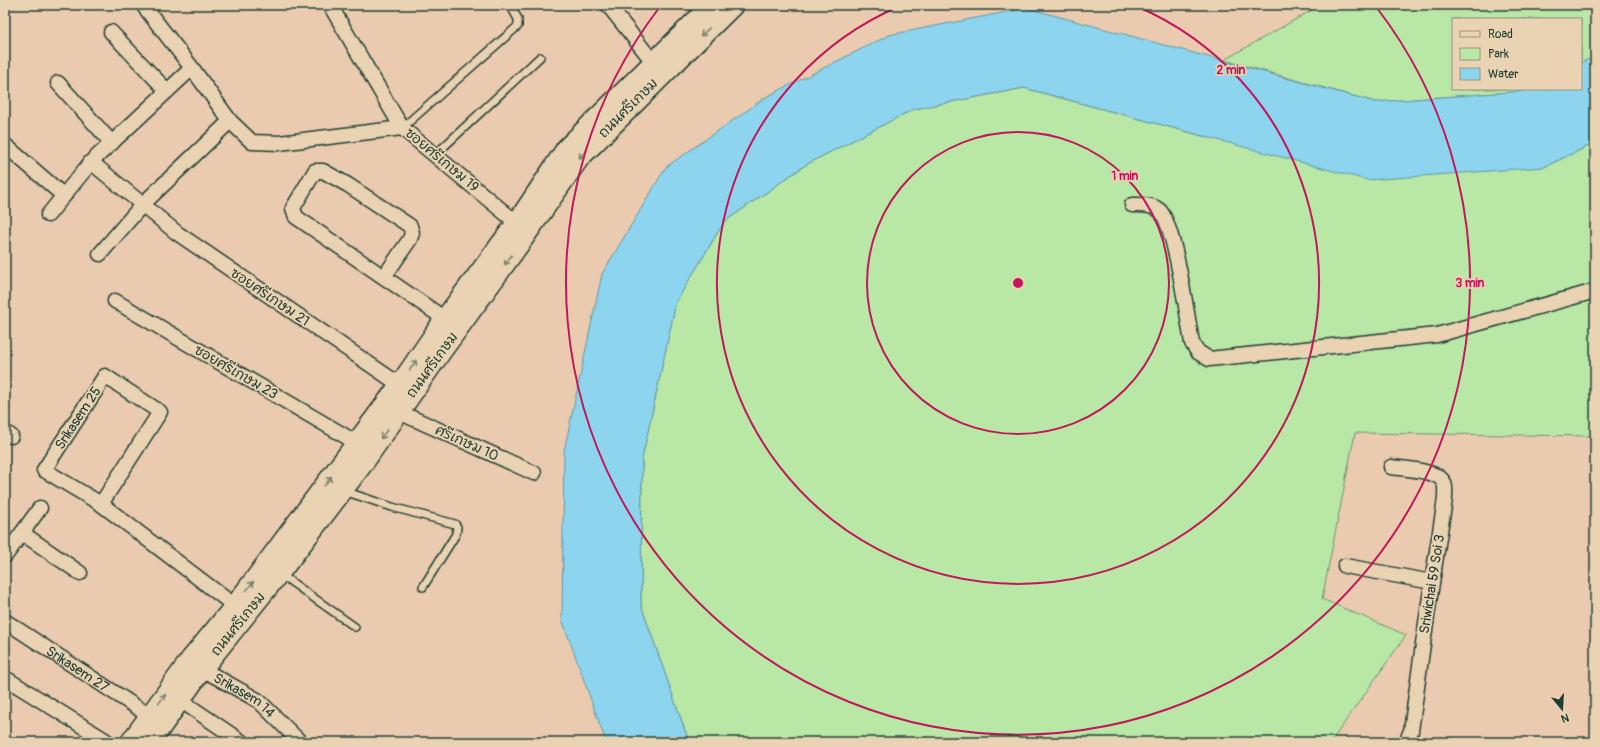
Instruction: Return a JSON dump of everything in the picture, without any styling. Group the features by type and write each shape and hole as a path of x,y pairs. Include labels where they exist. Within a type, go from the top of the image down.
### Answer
{"main road":[{"name":"ถนนศรีเกษม","path":"150,742 202,669 343,490 522,240 560,172 572,142 712,5"},
{"name":"ถนนศรีเกษม","path":"131,742 192,658 235,606 357,443 400,385 445,319 517,223 560,172 579,158 733,5"}],"street":[{"path":"143,5 192,68 230,121 252,142 279,143 402,128"},
{"name":"ซอยศรีเกษม 19","path":"330,5 402,128 517,223"},
{"path":"608,5 654,63"},
{"path":"111,32 167,91"},
{"path":"48,215 91,162 192,68"},
{"path":"58,84 112,143"},
{"path":"100,254 142,205 230,121"},
{"path":"5,145 64,196"},
{"name":"ซอยศรีเกษม 21","path":"91,162 177,234 400,385"},
{"path":"384,277 410,239 412,233 410,226 348,185 323,171 315,171 293,208 296,217 445,319"},
{"path":"1132,205 1146,205 1158,210 1164,216 1176,253 1192,343 1198,352 1209,359 1437,335 1595,291"},
{"name":"ซอยศรีเกษม 23","path":"115,301 357,443"},
{"name":"Srikasem 25","path":"101,504 160,412 105,376 44,470 101,504 235,606"},
{"name":"ศรีเกษม 10","path":"399,412 534,473"},
{"name":"Sriwichai 59 Soi 3","path":"1391,467 1432,474 1439,477 1444,484 1445,494 1411,731 1406,742"},
{"path":"5,556 40,508"},
{"path":"22,533 80,573"},
{"path":"1345,566 1432,582"},
{"name":"Srikasem 27","path":"5,620 150,716"},
{"name":"Srikasem 14","path":"202,669 259,701 300,742"},
{"path":"5,678 108,742"},
{"path":"180,700 242,742"}],"lane":[{"path":"402,128 518,26 518,19 510,5"},
{"path":"435,155 540,58"},
{"path":"343,490 392,507 455,524 457,527 456,534 423,587"},
{"path":"279,573 355,627"}],"green space":[{"path":"1321,5 1595,5 1595,56 1582,62 1582,18 1452,18 1452,90 1525,90 1523,91 1375,102 1224,60"},
{"path":"1024,88 1203,136 1544,167 1595,143 1595,436 1355,433 1322,599 1406,635 1331,742 689,742 641,605 642,459 676,302 724,222 807,164 914,109"}],"water":[{"path":"1027,8 1375,102 1525,90 1582,90 1582,62 1595,56 1595,143 1544,167 1367,180 1024,88 914,109 807,164 724,222 676,302 642,459 641,605 689,742 606,742 562,619 564,451 602,274 666,167 766,97 889,35"}]}
